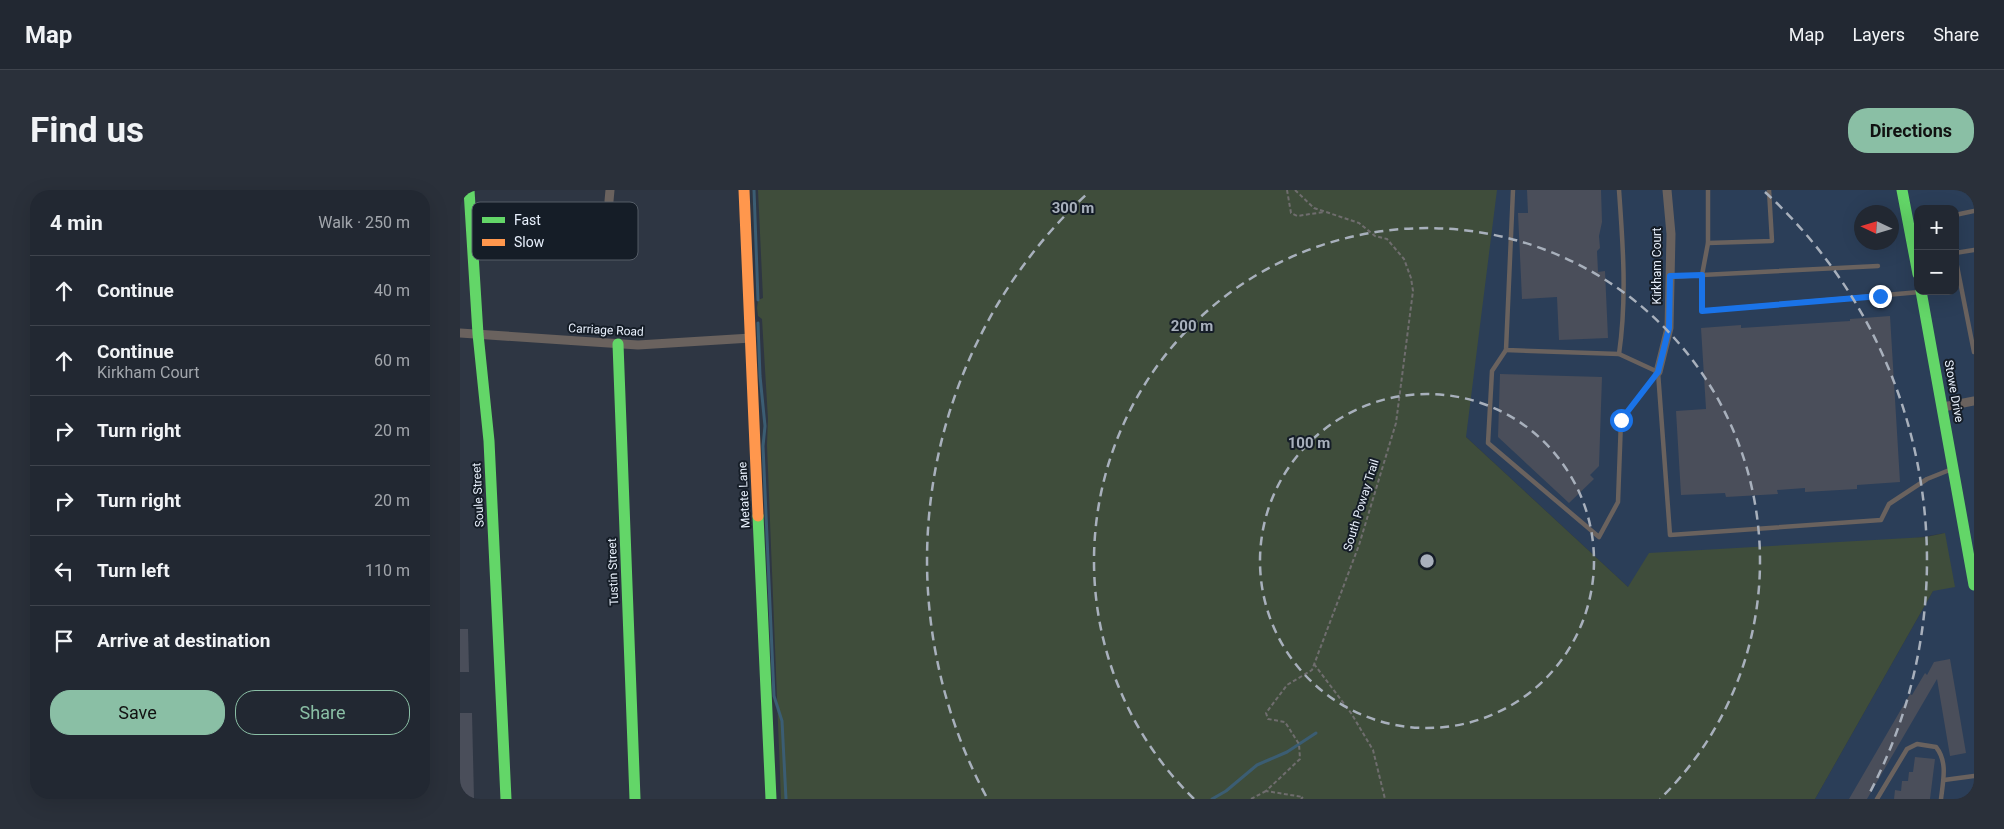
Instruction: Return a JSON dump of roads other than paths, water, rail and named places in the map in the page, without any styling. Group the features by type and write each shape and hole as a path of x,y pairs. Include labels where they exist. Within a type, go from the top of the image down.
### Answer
{"street":[{"name":"Soule Street","path":"469,190 472,238"},
{"path":"609,201 610,190"},
{"name":"Metate Lane","path":"744,190 771,799"},
{"name":"Kirkham Court","path":"1658,372 1669,328 1671,234 1667,190"},
{"path":"1902,190 1913,223 1915,250"},
{"name":"Soule Street","path":"473,260 478,334 489,441 506,799"},
{"name":"Stowe Drive","path":"1922,295 1974,585"},
{"name":"Carriage Road","path":"460,333 638,345 751,338"},
{"name":"Tustin Street","path":"618,344 635,799"},
{"path":"1943,407 1974,401"}],"lane":[{"path":"1513,190 1506,350 1492,371 1488,443 1599,537 1618,502 1621,420 1658,372"},
{"path":"1619,190 1624,267 1619,354"},
{"path":"1708,190 1708,244 1702,275 1702,311 1914,293"},
{"path":"1708,244 1772,241 1769,190"},
{"path":"1959,214 1974,212"},
{"path":"1959,253 1974,250"},
{"path":"1670,276 1878,266"},
{"path":"1959,275 1974,352"},
{"path":"1506,350 1619,354 1658,372"},
{"path":"1658,372 1670,535 1880,520 1889,504 1927,479 1954,468"},
{"path":"1877,799 1907,749 1916,744 1936,747 1941,753 1944,765 1941,799"},
{"path":"1944,780 1974,776"}],"waterway":[{"path":"754,190 758,300"},
{"path":"758,323 760,376 765,426 763,446 774,696 782,721 786,799"},
{"path":"1212,799 1226,791 1257,765 1287,752 1316,733"}]}
